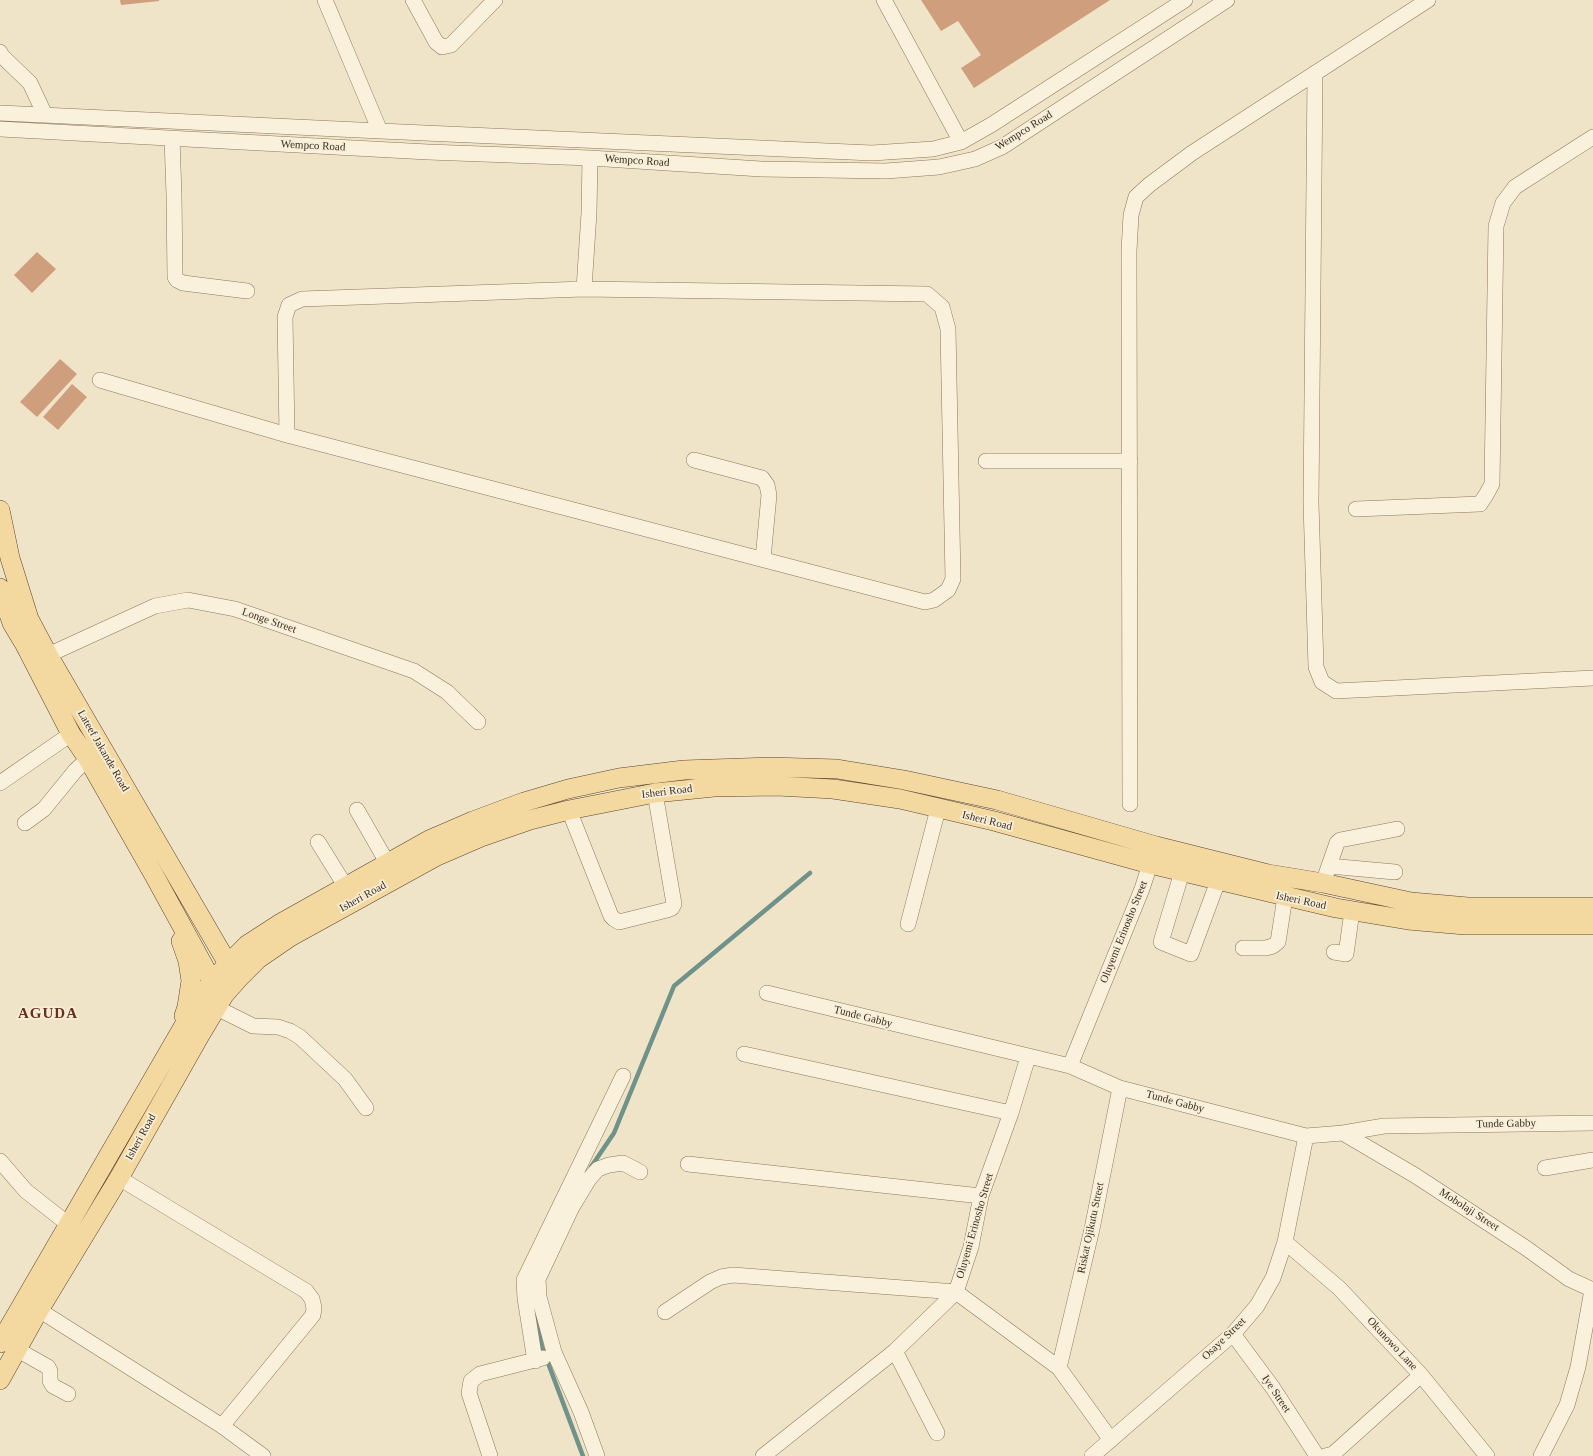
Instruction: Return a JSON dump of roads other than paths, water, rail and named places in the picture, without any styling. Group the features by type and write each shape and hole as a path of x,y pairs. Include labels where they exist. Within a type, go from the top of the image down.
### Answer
{"main road":[{"name":"Lateef Jakande Road","path":"0,510 10,558 30,618 48,655 233,971"},
{"name":"Lateef Jakande Road","path":"0,588 12,623 24,643 71,734 88,759 154,875 212,981 221,1001"},
{"name":"Isheri Road","path":"0,1380 39,1310 119,1178 168,1090 221,1001 233,971 247,945 281,923 429,840 473,821 524,802 568,789 619,778 684,770 771,767 837,769 904,780 997,800 1156,846 1268,874 1326,875 1410,911 1466,925 1593,925"},
{"name":"Isheri Road","path":"0,1343 68,1224 212,981 258,959 290,938 437,856 530,820 569,810 654,793 722,787 778,786 833,789 900,799 994,821 1150,864 1285,897 1352,911 1410,911 1468,907 1593,907"},
{"path":"154,875 188,961 191,981 187,1007 177,1038"}],"street":[{"path":"325,0 380,132"},
{"path":"414,0 436,42 442,47 451,45 495,0"},
{"path":"884,0 961,142"},
{"name":"Wempco Road","path":"0,113 380,132 761,148 872,152 933,149 961,142 991,126 1185,0"},
{"name":"Wempco Road","path":"0,129 428,152 590,158 760,169 886,171 939,167 975,159 1002,147 1227,0"},
{"path":"1130,804 1129,251 1131,215 1136,198 1149,184 1192,153 1428,0"},
{"path":"0,52 2,56 30,83 45,115"},
{"path":"0,70 16,70"},
{"path":"1315,73 1311,503 1316,667 1322,682 1336,691 1593,678"},
{"path":"1356,509 1480,504 1486,495 1492,484 1496,226 1503,203 1515,187 1593,137"},
{"path":"172,138 175,277 183,283 247,291"},
{"path":"760,169 761,148"},
{"path":"584,289 589,213 590,158"},
{"path":"100,380 288,435 925,602 934,600 948,590 953,578 952,458 948,329 942,308 927,294 584,289 302,298 289,305 285,317 288,435"},
{"path":"694,460 762,478 767,485 769,495 763,559"},
{"path":"986,461 1130,461"},
{"name":"Longe Street","path":"48,655 155,606 188,600 235,609 414,671 447,692 478,722"},
{"path":"0,784 71,734"},
{"path":"25,822 44,809 74,771 88,759"},
{"path":"569,810 611,916 614,920 619,922 667,910 672,908 674,904 654,793"},
{"path":"908,924 938,809"},
{"path":"357,810 388,864"},
{"path":"1395,872 1326,875 1337,843 1340,840 1397,829"},
{"path":"318,842 346,887"},
{"name":"Oluyemi Erinosho Street","path":"1070,1066 1139,897 1150,864"},
{"path":"1182,872 1161,942 1191,954 1218,881"},
{"path":"1243,948 1266,948 1278,942 1285,897"},
{"path":"1334,952 1346,954 1352,911"},
{"name":"Tunde Gabby","path":"767,993 1070,1066 1120,1088 1306,1136 1343,1133 1384,1126 1593,1123"},
{"path":"221,1001 253,1026 278,1027 290,1031 300,1037 346,1080 366,1108"},
{"path":"744,1054 1011,1112"},
{"name":"Oluyemi Erinosho Street","path":"763,1456 895,1351 956,1292 971,1247 981,1196 1011,1112 1028,1057"},
{"path":"597,1456 581,1412 545,1357 525,1298 524,1280 623,1076"},
{"name":"Riskat Ojikutu Street","path":"1059,1368 1092,1229 1120,1088"},
{"name":"Mobolaji Street","path":"1343,1133 1416,1176 1526,1248 1569,1279 1593,1290"},
{"name":"Osaye Street","path":"1092,1456 1233,1334 1257,1306 1273,1278 1285,1242 1306,1136"},
{"path":"0,1160 26,1191 68,1224"},
{"path":"1546,1168 1593,1160"},
{"path":"545,1357 538,1279 572,1207 589,1179 598,1169 609,1165 623,1164 640,1172"},
{"path":"688,1164 981,1196"},
{"path":"119,1178 306,1291 312,1299 314,1308 313,1315 222,1426"},
{"name":"Okunowo Lane","path":"1285,1242 1339,1288 1421,1375 1487,1456"},
{"path":"665,1312 710,1282 721,1277 733,1275 956,1292 1059,1368 1111,1440"},
{"path":"1541,1456 1567,1405 1578,1367 1593,1290"},
{"path":"39,1310 222,1426 264,1456"},
{"name":"Iye Street","path":"1233,1334 1273,1388 1317,1456"},
{"path":"18,1350 48,1367 50,1371 50,1380 53,1386 68,1394"},
{"path":"895,1351 937,1434"},
{"path":"490,1456 469,1393 471,1381 480,1374 545,1357"},
{"path":"1325,1456 1333,1454 1421,1375"}],"waterway":[{"path":"591,1167 614,1133 674,986 810,873"},
{"path":"534,1308 542,1347 583,1456"}],"district":[{"name":"AGUDA","path":"48,1014"}]}
